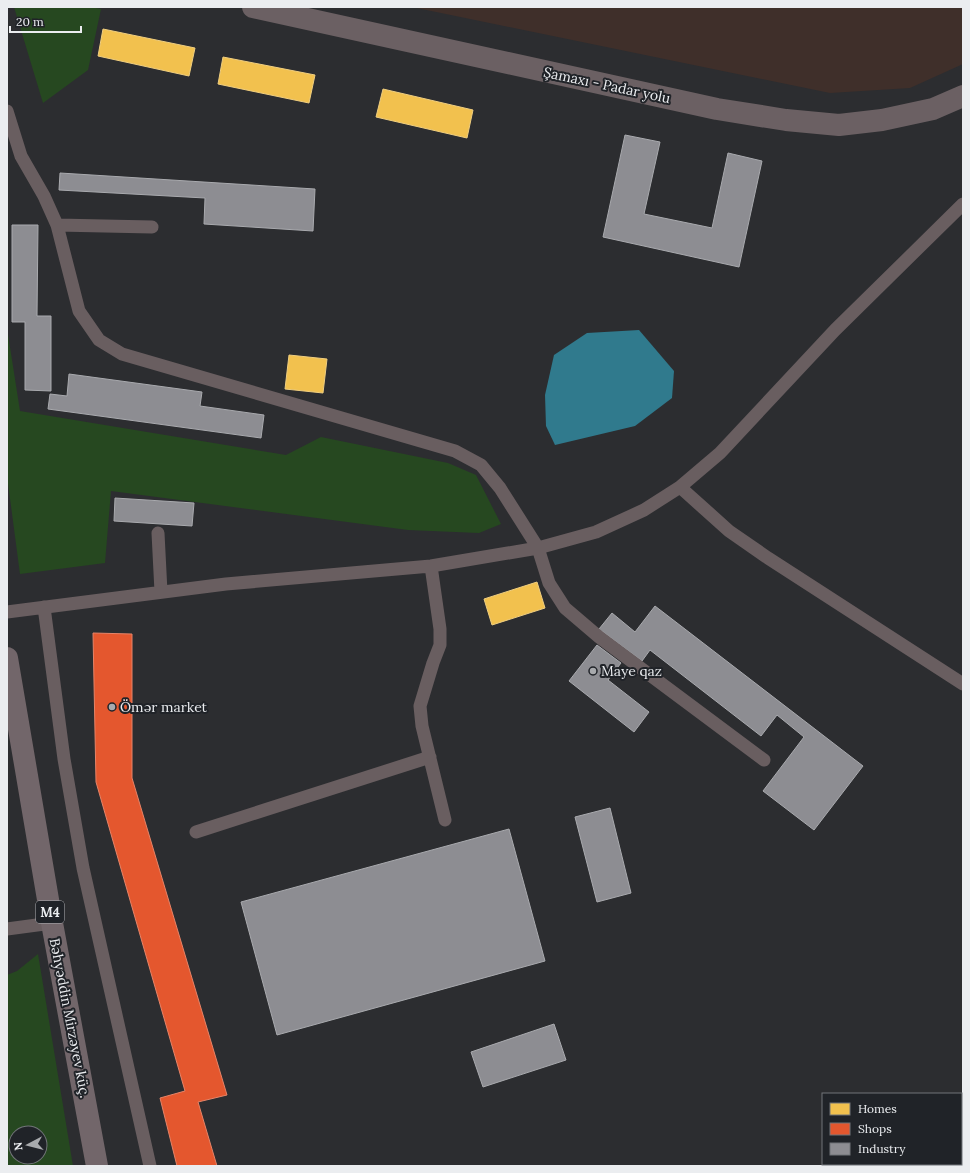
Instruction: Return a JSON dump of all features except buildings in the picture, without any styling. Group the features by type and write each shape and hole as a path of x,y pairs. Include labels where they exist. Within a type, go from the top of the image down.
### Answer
{"highway":[{"name":"Bəhyəddin Mirzəyev küç.","path":"7,658 52,923 97,1166"}],"main road":[{"name":"Şamaxı - Padar yolu","path":"253,7 717,109 786,120 839,125 882,120 933,109 963,96"}],"lane":[{"path":"7,111 21,156 44,196 57,225 79,311 99,340 122,354 455,451 481,465 500,488 538,548 549,583 565,608 599,637 764,760"},
{"path":"7,612 226,584 431,566 538,548 596,532 644,510 680,487 720,453 836,330 963,204"},
{"path":"57,225 152,227"},
{"path":"680,487 729,531 768,558 963,684"},
{"path":"158,533 161,592"},
{"path":"431,566 440,629 440,645 420,706 422,726 445,820"},
{"path":"44,607 64,759 83,868 150,1166"},
{"path":"196,832 430,758"},
{"path":"7,929 52,923"}],"shaded area":[{"path":"412,7 963,7 963,64 910,88 830,93"}],"green space":[{"path":"14,7 91,7 101,9 88,70 43,103"},
{"path":"7,328 20,411 286,455 321,437 448,463 476,475 501,524 479,533 408,530 111,491 105,563 20,574 7,476"},
{"path":"38,954 73,1166 7,1166 7,975 17,971"}],"water":[{"path":"639,330 674,371 672,398 635,426 555,445 546,426 545,395 554,355 587,333"}],"place":[{"name":"Maye qaz","path":"593,671"},
{"name":"Ömər market","path":"112,707"}]}
